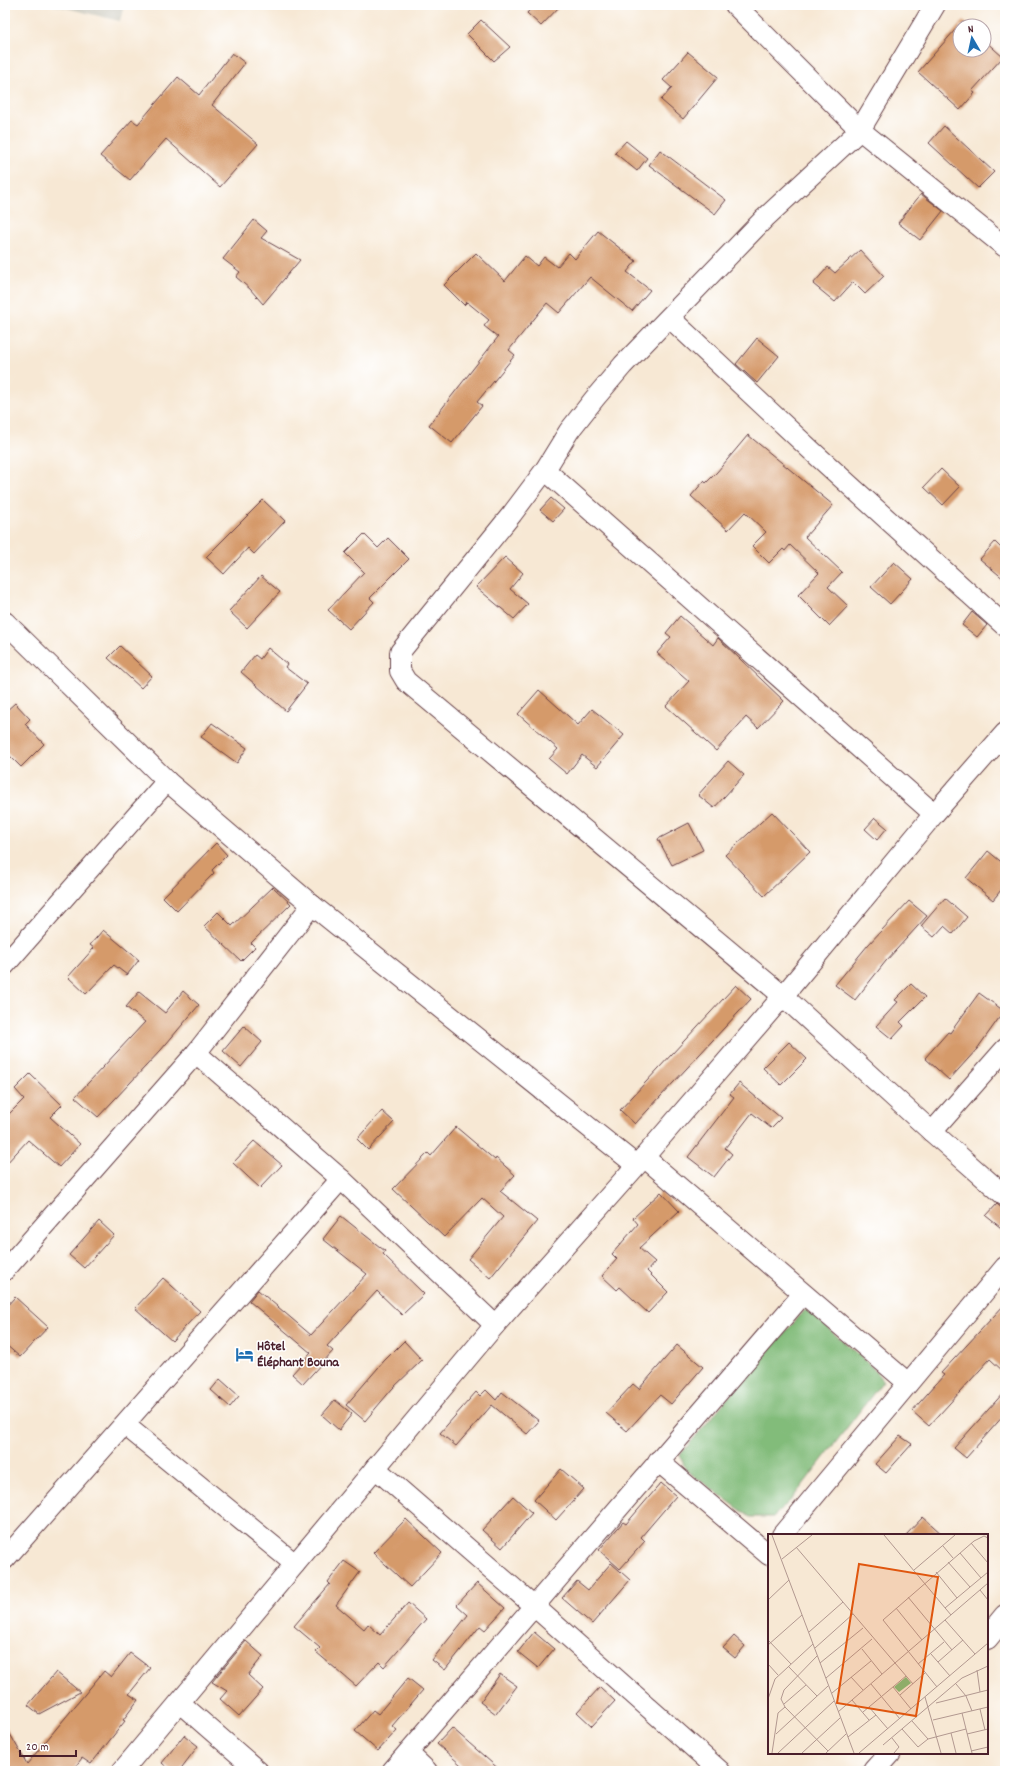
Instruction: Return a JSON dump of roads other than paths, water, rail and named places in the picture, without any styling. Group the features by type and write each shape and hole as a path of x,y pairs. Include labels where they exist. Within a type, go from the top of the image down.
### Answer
{"street":[{"path":"735,5 860,130 1005,247"},
{"path":"935,5 860,130 765,218 623,365 569,431 545,470 464,575 400,652 400,671 406,681 783,996 932,1132 1005,1196"},
{"path":"670,318 812,452 1005,626"},
{"path":"545,470 934,814"},
{"path":"8,632 167,781 312,905 640,1161 803,1294 908,1383"},
{"path":"122,1771 495,1325 783,996 934,814 1005,733"},
{"path":"5,965 167,781"},
{"path":"5,1270 196,1053 312,905"},
{"path":"932,1132 1005,1049"},
{"path":"196,1053 341,1179 495,1325"},
{"path":"5,1559 341,1179"},
{"path":"783,1534 1005,1267"},
{"path":"392,1771 658,1460 803,1294"},
{"path":"125,1425 295,1564"},
{"path":"658,1460 768,1553"},
{"path":"375,1468 534,1606 720,1771"},
{"path":"988,1637 1005,1616"},
{"path":"180,1703 258,1771"},
{"path":"408,1753 427,1771"},
{"path":"874,1771 889,1754"}],"place":[{"name":"Hôtel Éléphant Bouna","path":"244,1355"}]}
